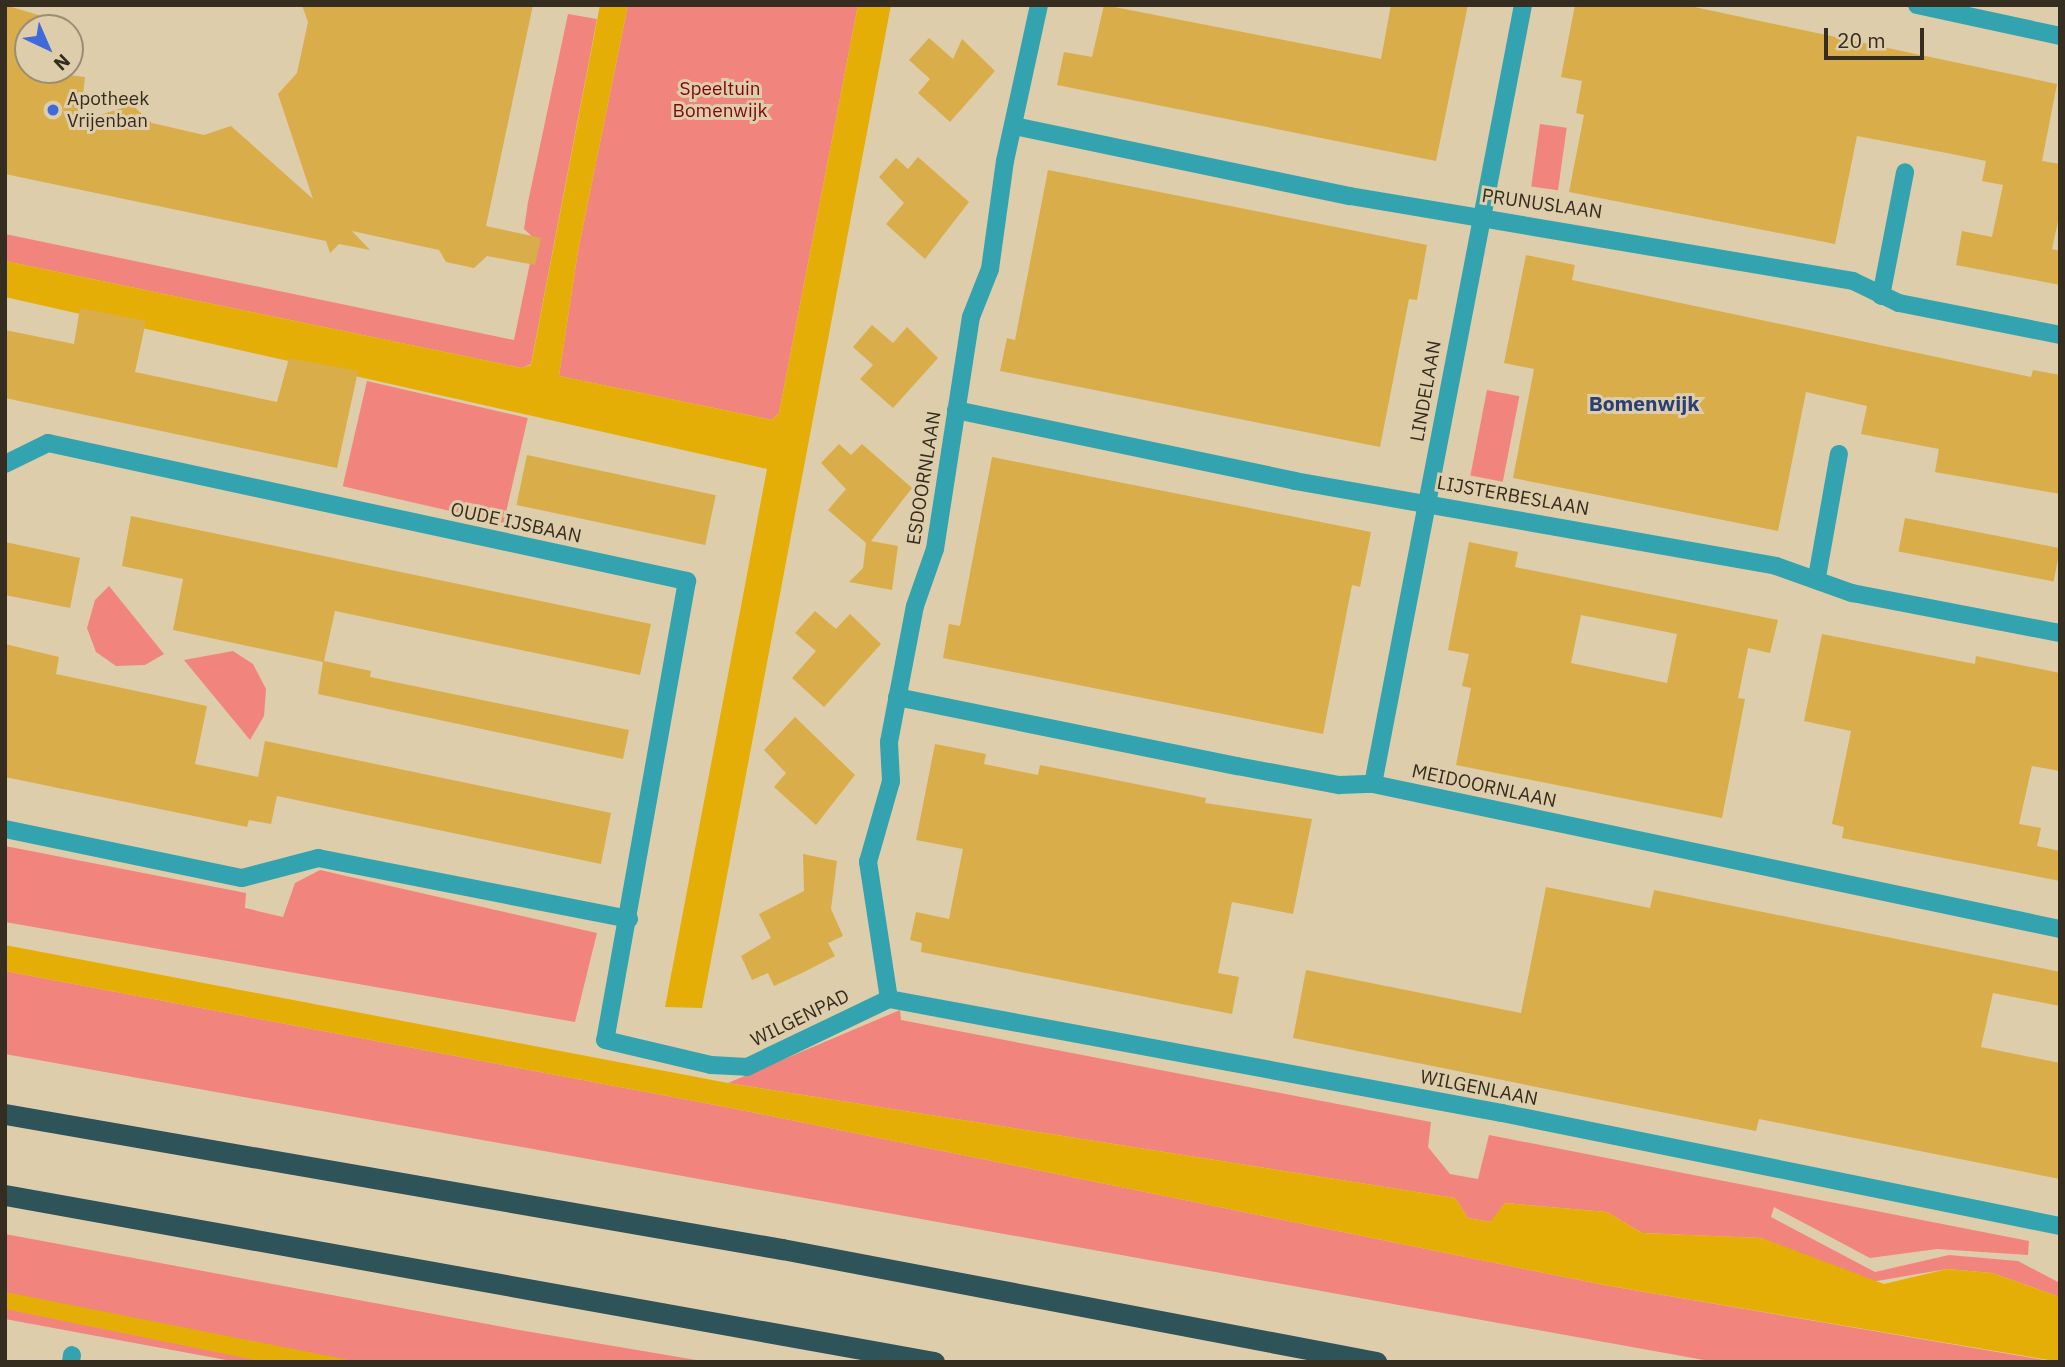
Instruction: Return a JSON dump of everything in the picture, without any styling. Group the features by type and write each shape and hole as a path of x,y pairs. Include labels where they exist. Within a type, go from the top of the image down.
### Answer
{"highway":[{"path":"5,1114 782,1249 1376,1362"},
{"path":"5,1195 934,1362"}],"street":[{"name":"ESDOORNLAAN","path":"889,999 869,862 891,781 888,742 915,606 935,550 971,317 993,256 1014,126 1039,5"},
{"name":"LINDELAAN","path":"1373,784 1523,5"},
{"path":"1917,5 2060,36"},
{"name":"PRUNUSLAAN","path":"1014,126 1350,196 1853,281 1881,296 2060,335"},
{"path":"1881,296 1905,172"},
{"name":"LIJSTERBESLAAN","path":"956,410 1817,578 1852,593 2060,633"},
{"name":"OUDE IJSBAAN","path":"5,464 48,443 688,581 605,1040"},
{"path":"1817,578 1839,454"},
{"name":"MEIDOORNLAAN","path":"897,697 1339,785 1373,784 2060,929"},
{"path":"5,829 242,878 318,858 629,919"},
{"name":"WILGENPAD","path":"605,1040 711,1065 747,1067 889,999"},
{"name":"WILGENLAAN","path":"889,999 1502,1113 2060,1226"}],"green space":[{"name":"Speeltuin Bomenwijk","path":"628,5 858,5 779,413 772,420 559,376 578,251"},
{"path":"568,14 597,19 531,364 522,368 5,261 5,234 514,340 535,239 524,229 528,202"},
{"path":"1540,124 1567,128 1558,190 1531,186"},
{"path":"367,381 528,418 503,523 343,486"},
{"path":"1487,390 1519,396 1503,482 1470,475"},
{"path":"109,586 164,654 145,665 116,666 96,652 87,628 95,600"},
{"path":"233,651 253,664 266,689 264,716 250,740 184,660"},
{"path":"5,846 246,893 245,908 283,917 295,883 320,870 597,933 575,1022 5,922"},
{"path":"5,971 731,1108 1604,1285 2056,1362 1715,1362 5,1054"},
{"path":"900,1010 901,1020 1431,1122 1428,1147 1450,1174 1478,1179 1489,1135 2029,1241 2028,1255 1937,1249 1870,1258 1774,1207 1771,1217 1875,1272 1949,1255 2018,1261 2060,1283 2060,1297 1992,1273 1947,1269 1871,1282 1761,1238 1642,1233 1607,1212 1505,1203 1491,1222 1468,1218 1455,1198 728,1083"},
{"path":"5,1234 519,1330 708,1362 237,1362 5,1319"}],"shaded area":[{"path":"600,5 628,5 578,251 559,376 772,420 779,413 858,5 891,5 702,1008 665,1007 767,469 5,297 5,261 522,368 531,365"},
{"path":"5,945 728,1083 1455,1198 1468,1218 1490,1222 1505,1203 1607,1212 1642,1233 1761,1238 1884,1284 1947,1269 1992,1273 2060,1297 2060,1362 1604,1285 731,1108 5,971"},
{"path":"5,1292 359,1362 265,1362 5,1309"}],"building":[{"path":"5,5 35,14 14,14 14,84 84,84 85,77 80,121 132,105 152,123 204,135 231,126 313,199 278,94 297,73 308,22 302,5 533,5 486,226 541,238 535,265 487,256 474,268 446,262 439,250 352,231 370,250 339,244 330,253 326,241 5,174"},
{"path":"1104,5 1381,59 1391,5 1468,5 1436,161 1057,85 1064,52 1092,57"},
{"path":"1575,5 1685,5 2057,84 2042,161 2060,164 2060,212 2052,249 2060,251 2060,285 1956,265 1962,231 1992,237 2003,185 1982,181 1986,161 1947,153 1857,136 1835,244 1569,192 1584,115 1576,113 1582,81 1561,77"},
{"path":"929,38 953,59 962,39 995,71 950,122 918,93 930,79 909,60"},
{"path":"918,157 969,202 925,259 886,224 904,203 879,177 896,158 908,169"},
{"path":"1048,170 1427,245 1417,300 1409,299 1380,447 1000,371 1007,338 1015,340"},
{"path":"1526,255 1575,265 1572,280 2031,377 2033,370 2060,375 2060,494 1935,472 1939,449 1861,434 1867,406 1806,392 1778,531 1513,478 1534,369 1504,363"},
{"path":"80,308 146,321 135,372 277,402 289,358 358,371 337,468 5,398 5,330 74,344"},
{"path":"872,325 893,343 907,327 938,358 893,408 860,379 873,365 853,347"},
{"path":"839,444 851,455 862,444 912,488 871,541 898,546 892,590 849,582 863,568 866,543 828,510 846,489 821,463"},
{"path":"527,455 716,495 705,545 516,505"},
{"path":"992,457 1371,532 1360,587 1352,585 1323,734 943,658 949,624 960,626"},
{"path":"131,516 651,624 640,675 335,611 324,661 371,671 370,677 629,730 623,759 318,694 323,662 173,630 183,579 122,566"},
{"path":"1905,518 2060,548 2054,582 1899,551"},
{"path":"5,542 80,558 70,608 5,595"},
{"path":"1469,542 1518,552 1515,567 1778,620 1770,653 1748,648 1738,698 1745,699 1722,818 1456,765 1471,688 1462,686 1469,654 1448,650","holes":["1581,615 1677,634 1667,683 1571,663"]},
{"path":"815,611 836,629 850,614 881,644 824,707 792,678 816,651 795,633"},
{"path":"1822,634 1975,664 1976,656 2060,673 2060,771 2032,766 2019,824 2041,828 2037,846 2060,851 2060,881 1842,838 1844,827 1832,824 1851,731 1804,721"},
{"path":"5,644 59,657 56,674 207,706 195,764 258,777 265,741 611,813 601,864 277,796 271,824 249,820 247,827 5,777"},
{"path":"795,717 855,775 816,825 774,787 786,773 764,750"},
{"path":"935,744 986,754 984,764 1038,775 1040,765 1206,798 1205,803 1312,819 1293,914 1232,902 1218,973 1239,977 1232,1014 921,952 922,943 910,940 916,912 949,919 963,849 916,840"},
{"path":"803,854 837,861 831,909 843,936 828,943 835,956 774,986 768,973 752,980 741,956 771,938 759,914 804,891"},
{"path":"1546,887 1650,908 1654,890 2060,972 2060,1006 1993,993 1981,1047 2060,1063 2060,1179 1759,1119 1756,1131 1293,1038 1306,970 1521,1013"}],"place":[{"name":"Apotheek Vrijenban","path":"53,110"}],"district":[{"name":"Bomenwijk","path":"1644,403"}]}
